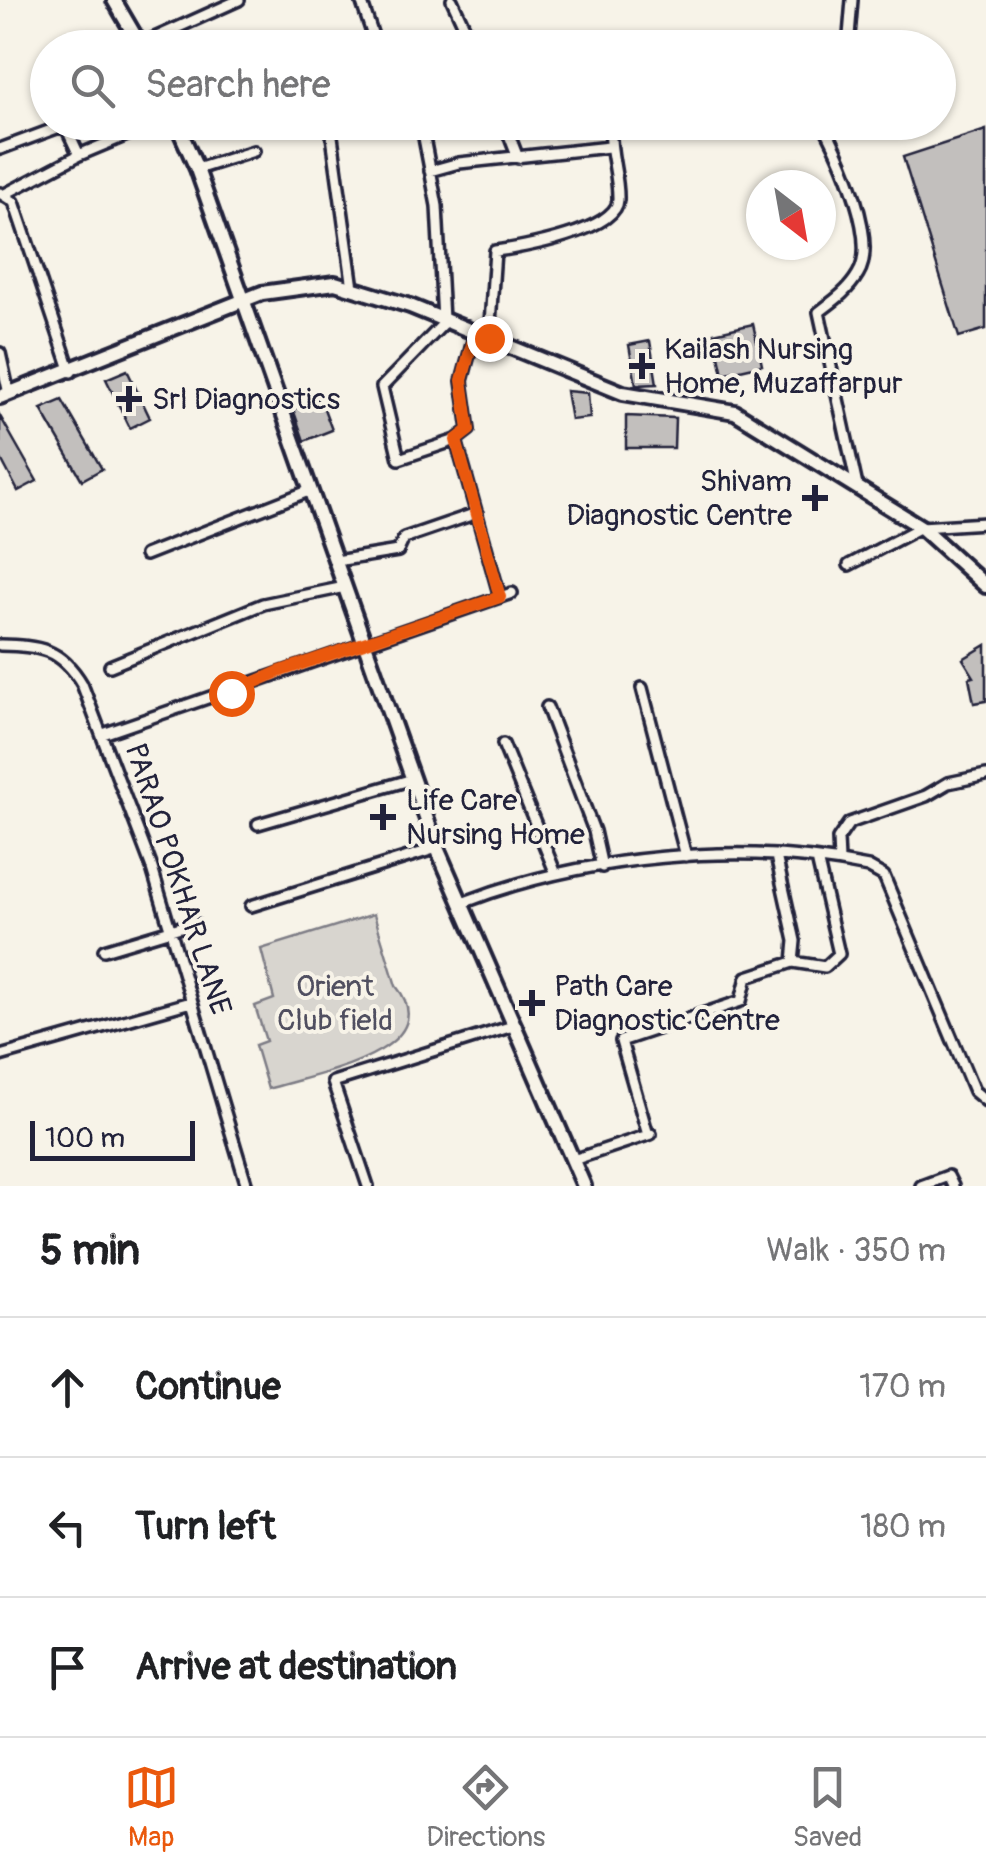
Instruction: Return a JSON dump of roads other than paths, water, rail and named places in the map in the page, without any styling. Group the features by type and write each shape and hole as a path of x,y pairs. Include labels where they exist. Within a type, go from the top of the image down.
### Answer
{"main road":[{"path":"114,0 132,30"},
{"path":"184,140 198,169 436,848 584,1186"},
{"path":"4,396 244,300 290,286 334,282 445,320 624,393 735,412 920,527 986,586"}],"street":[{"path":"176,30 239,0"},
{"path":"361,0 372,30"},
{"path":"452,0 466,30"},
{"path":"850,30 852,0"},
{"path":"0,149 30,138"},
{"path":"74,140 78,155"},
{"path":"71,372 14,202 2,194 114,140"},
{"path":"333,140 353,288"},
{"path":"424,140 439,232 445,320 382,387 399,459 456,440 469,430 462,380 475,333"},
{"path":"511,140 518,158"},
{"path":"489,338 496,251 595,228 613,216 619,201 609,140"},
{"path":"830,140 851,185 862,243 860,273 846,294 819,312 857,486"},
{"path":"430,172 459,163 608,147"},
{"path":"198,169 254,152"},
{"path":"0,353 4,396"},
{"path":"456,440 500,597"},
{"path":"146,555 311,490"},
{"path":"336,562 398,552 404,538 477,514"},
{"path":"849,565 920,527 986,523"},
{"path":"110,666 263,604 345,586"},
{"path":"103,734 512,593"},
{"name":"PARAO POKHAR LANE","path":"0,644 48,648 58,654 82,684 171,932 226,1105 246,1186"},
{"path":"642,688 686,856"},
{"path":"547,707 586,807 602,867"},
{"path":"503,744 556,874"},
{"path":"839,860 838,839 850,823 926,796 948,783 986,775"},
{"path":"258,824 413,779"},
{"path":"251,906 436,848"},
{"path":"462,903 556,874 722,852 839,860 884,876 974,1091 986,1100"},
{"path":"776,856 795,940 793,962"},
{"path":"573,1160 650,1134 621,1041 740,1001 746,977 793,962 825,967 838,954 816,859"},
{"path":"104,950 194,924"},
{"path":"0,1056 192,1002"},
{"path":"368,1186 334,1082 516,1025"},
{"path":"921,1186 948,1176 953,1186"}],"place":[{"name":"Kailash Nursing Home, Muzaffarpur","path":"642,366"},
{"name":"Srl Diagnostics","path":"129,399"},
{"name":"Shivam Diagnostic Centre","path":"815,498"},
{"name":"Life Care Nursing Home","path":"383,817"},
{"name":"Path Care Diagnostic Centre","path":"532,1003"}],"park label":[{"name":"Orient Club field","path":"335,1003"}]}
